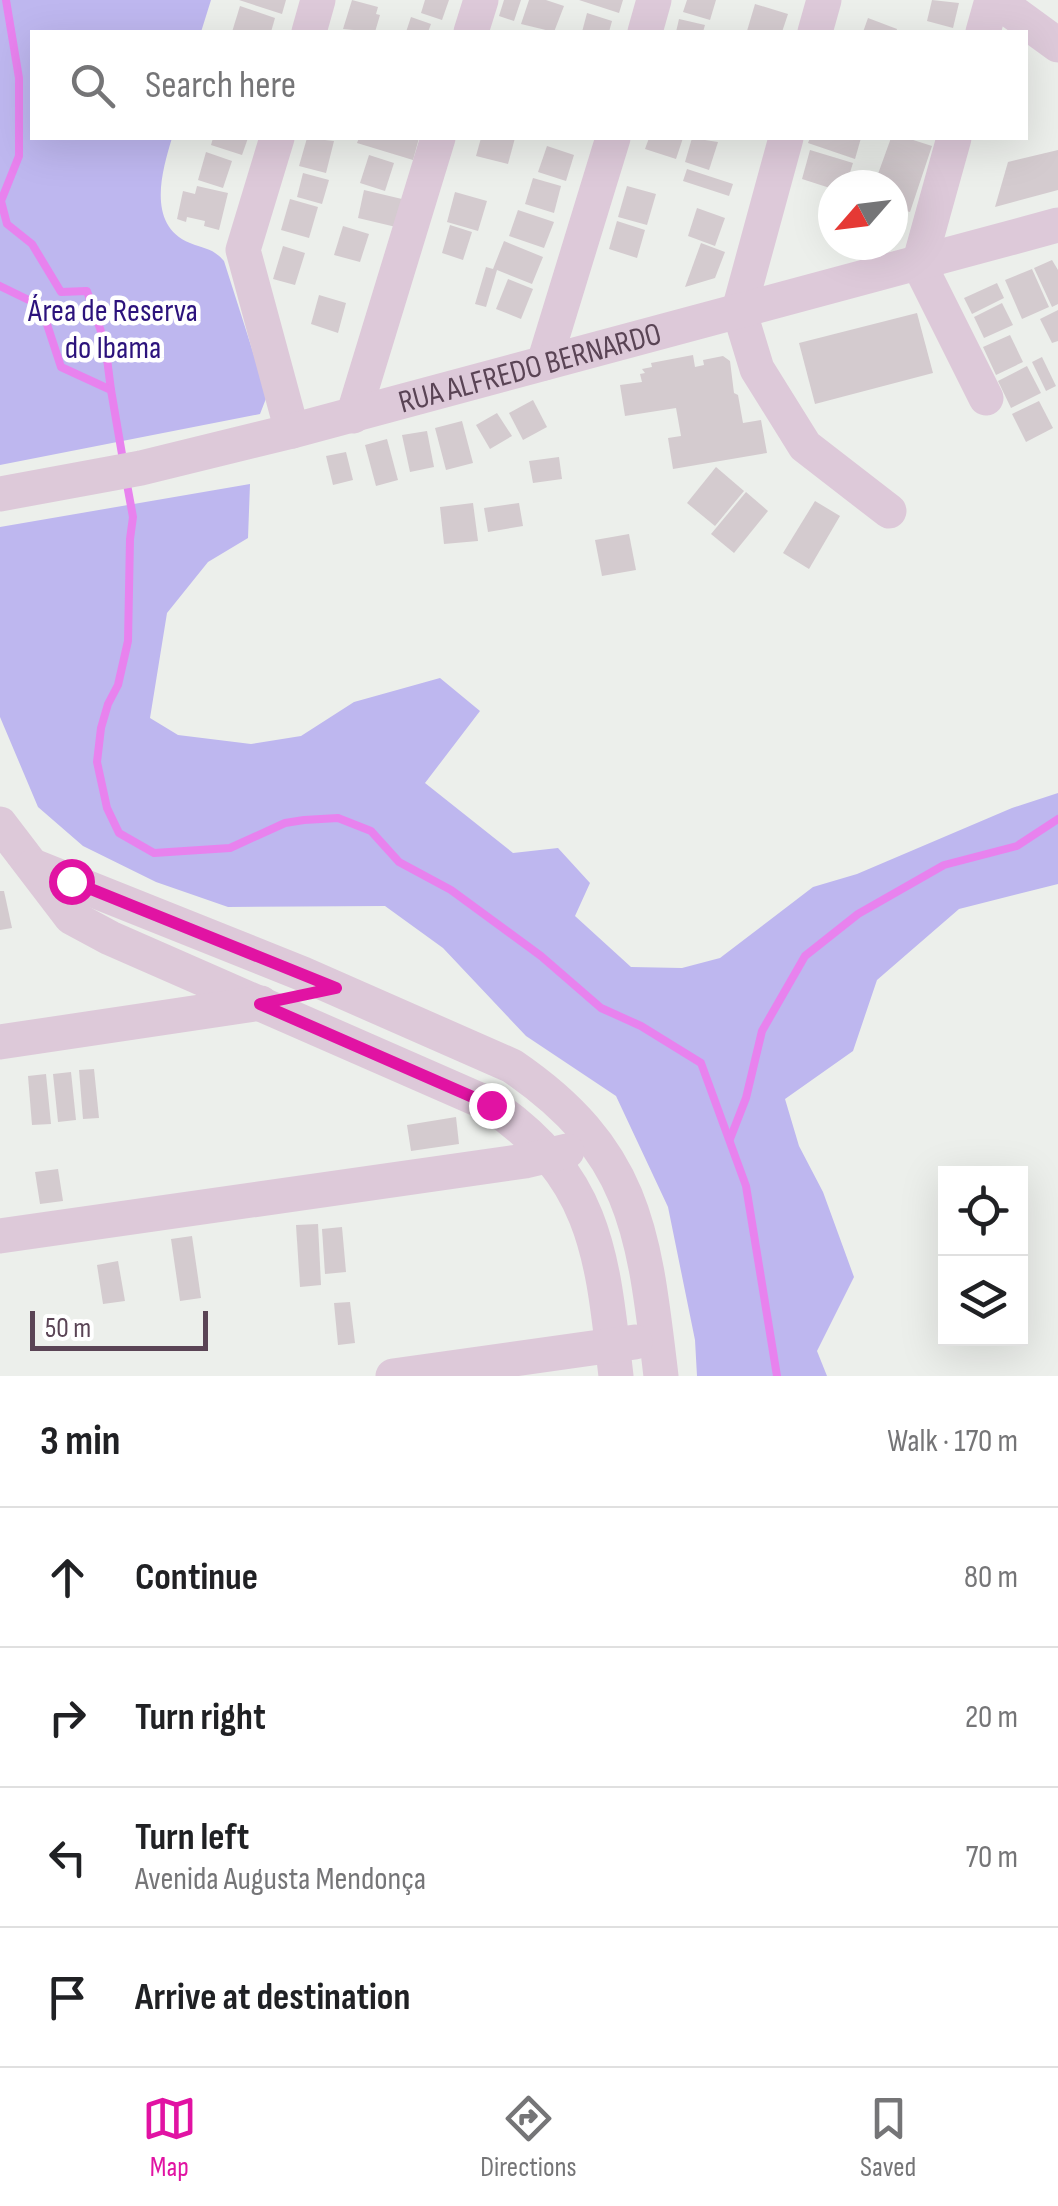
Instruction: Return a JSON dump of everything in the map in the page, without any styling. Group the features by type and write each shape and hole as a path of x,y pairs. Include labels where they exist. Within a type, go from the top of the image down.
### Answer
{"street":[{"path":"310,30 318,0"},
{"path":"472,30 481,0"},
{"path":"645,30 654,0"},
{"path":"816,30 824,0"},
{"path":"984,30 994,0 1058,45"},
{"path":"276,140 243,250 292,431"},
{"path":"353,416 437,140"},
{"path":"544,362 612,140"},
{"path":"785,140 739,310 757,369 805,446 889,511"},
{"path":"953,140 919,264 986,398"},
{"name":"RUA ALFREDO BERNARDO","path":"0,494 141,468 353,416 1058,225"},
{"path":"13,849 512,1066 560,1102 595,1142 637,1222 661,1376"},
{"path":"13,849 71,917 110,938 491,1105 530,1135 552,1156 576,1193 595,1235 605,1280 614,1361"},
{"path":"0,1042 260,1004 336,988"},
{"path":"0,1236 552,1156 595,1142"},
{"path":"394,1376 614,1361 656,1339"}],"green space":[{"name":"Área de Reserva do Ibama","path":"0,0 211,0 202,30 30,30 30,140 171,140 162,181 162,211 176,235 212,251 224,261 267,396 260,414 0,465"},
{"path":"250,484 248,538 208,562 167,613 150,718 178,735 251,744 301,736 354,702 440,678 480,711 425,783 513,853 558,848 590,883 575,916 631,967 682,968 720,958 813,887 857,874 1012,808 1058,793 1058,884 959,909 877,980 853,1051 785,1099 799,1146 823,1192 854,1277 817,1351 827,1376 697,1376 695,1340 668,1207 616,1096 526,1036 443,948 385,906 228,907 156,882 83,846 38,807 0,717 0,527"}],"building":[{"path":"239,0 286,0 282,14"},
{"path":"352,0 378,7 376,30 343,29"},
{"path":"425,0 449,0 442,20 421,13"},
{"path":"504,0 521,0 514,21 499,16"},
{"path":"529,0 564,6 555,30 521,24"},
{"path":"579,0 623,0 619,13"},
{"path":"687,0 716,0 710,20 683,12"},
{"path":"932,0 959,3 953,28 927,21"},
{"path":"755,4 788,14 783,30 747,30"},
{"path":"240,6 275,18 272,30 233,30"},
{"path":"587,13 612,21 610,30 583,30"},
{"path":"411,17 431,24 429,30 407,30"},
{"path":"868,18 897,29 897,30 864,30"},
{"path":"679,19 705,25 704,30 676,30"},
{"path":"212,140 247,140 242,155 211,145"},
{"path":"306,140 334,141 326,173 299,166"},
{"path":"358,140 418,140 413,160 357,143"},
{"path":"480,140 514,140 508,164 476,156"},
{"path":"648,140 682,140 676,159 645,149"},
{"path":"691,140 718,142 709,170 685,162"},
{"path":"809,140 860,140 855,159 808,143"},
{"path":"890,140 913,140 932,146 910,212 908,170 879,170"},
{"path":"547,146 574,155 566,181 538,172"},
{"path":"810,150 853,163 851,170 818,170 818,184 802,179"},
{"path":"1058,150 1058,190 995,207 1008,162"},
{"path":"206,152 232,161 223,188 198,180"},
{"path":"369,155 394,163 385,191 360,183"},
{"path":"687,169 733,184 729,196 683,181"},
{"path":"303,173 329,180 322,204 297,197"},
{"path":"533,178 561,186 554,213 525,204"},
{"path":"197,186 228,193 219,230 204,226 205,221 177,219 183,191 195,194"},
{"path":"627,186 656,194 647,225 618,217"},
{"path":"364,190 402,199 396,227 358,218"},
{"path":"455,192 487,201 478,231 447,222"},
{"path":"290,199 318,207 309,238 281,230"},
{"path":"697,208 725,218 715,246 688,236"},
{"path":"518,210 554,222 544,248 509,236"},
{"path":"617,221 645,230 637,258 609,249"},
{"path":"450,225 472,232 463,260 442,253"},
{"path":"343,226 369,234 360,262 334,255"},
{"path":"504,241 543,257 532,284 497,270 486,307 475,304 486,267 493,269"},
{"path":"701,243 725,252 715,278 685,287"},
{"path":"283,246 305,253 295,285 273,279"},
{"path":"1052,260 1058,270 1058,304 1052,307 1034,268"},
{"path":"1032,269 1049,307 1022,319 1005,280"},
{"path":"508,279 533,289 521,319 496,309"},
{"path":"997,283 1004,298 972,314 964,298"},
{"path":"319,295 346,303 338,333 311,324"},
{"path":"1002,303 1013,325 984,338 974,317"},
{"path":"1058,310 1058,341 1052,343 1040,319"},
{"path":"917,313 933,373 815,404 799,343"},
{"path":"1010,335 1023,362 996,375 983,347"},
{"path":"693,355 695,367 704,365 703,360 723,356 730,361 743,423 761,420 767,453 673,469 668,438 681,436 676,408 625,416 620,385 642,382 642,369 652,367 651,363"},
{"path":"1042,357 1056,386 1046,391 1032,362"},
{"path":"1027,366 1041,393 1011,408 998,381"},
{"path":"533,400 547,427 523,440 509,413"},
{"path":"1039,401 1053,428 1026,442 1012,414"},
{"path":"497,413 512,436 490,449 476,425"},
{"path":"462,421 473,463 446,470 435,428"},
{"path":"427,431 434,467 410,472 402,435"},
{"path":"387,439 398,480 376,486 365,445"},
{"path":"346,452 353,480 333,485 326,456"},
{"path":"559,457 562,479 533,483 529,461"},
{"path":"716,467 744,491 715,526 687,503"},
{"path":"746,492 768,511 734,553 711,534"},
{"path":"815,501 840,516 809,569 783,553"},
{"path":"473,503 478,541 444,544 440,507"},
{"path":"519,503 523,526 488,532 484,508"},
{"path":"629,534 636,570 602,576 595,540"},
{"path":"0,891 4,891 12,928 0,930"},
{"path":"94,1069 99,1118 83,1119 79,1070"},
{"path":"71,1072 76,1120 58,1122 53,1074"},
{"path":"46,1074 51,1124 32,1125 28,1076"},
{"path":"456,1117 459,1144 411,1151 407,1125"},
{"path":"58,1169 63,1201 40,1204 35,1172"},
{"path":"318,1224 321,1285 300,1287 296,1225"},
{"path":"342,1227 346,1272 325,1274 322,1229"},
{"path":"192,1236 201,1298 180,1301 171,1239"},
{"path":"118,1261 125,1301 103,1304 97,1265"},
{"path":"350,1302 355,1343 338,1345 334,1303"}],"waterway":[{"path":"6,0 19,78 19,156 1,201 7,224 32,244 61,292 87,291 105,343 111,390"},
{"path":"0,286 41,306 61,367 111,390 123,460"},
{"path":"126,479 133,517 128,641 118,685 101,728 97,762 107,808 119,833 154,853 230,848 285,823 304,820 338,818 371,831 399,862 451,890 541,956 601,1008 641,1026 701,1063 746,1186 777,1376"},
{"path":"730,1139 746,1098 762,1031 805,956 858,914 944,865 1017,846 1058,819"}],"route":[{"path":"71,881 336,988 260,1004 491,1105"}]}
